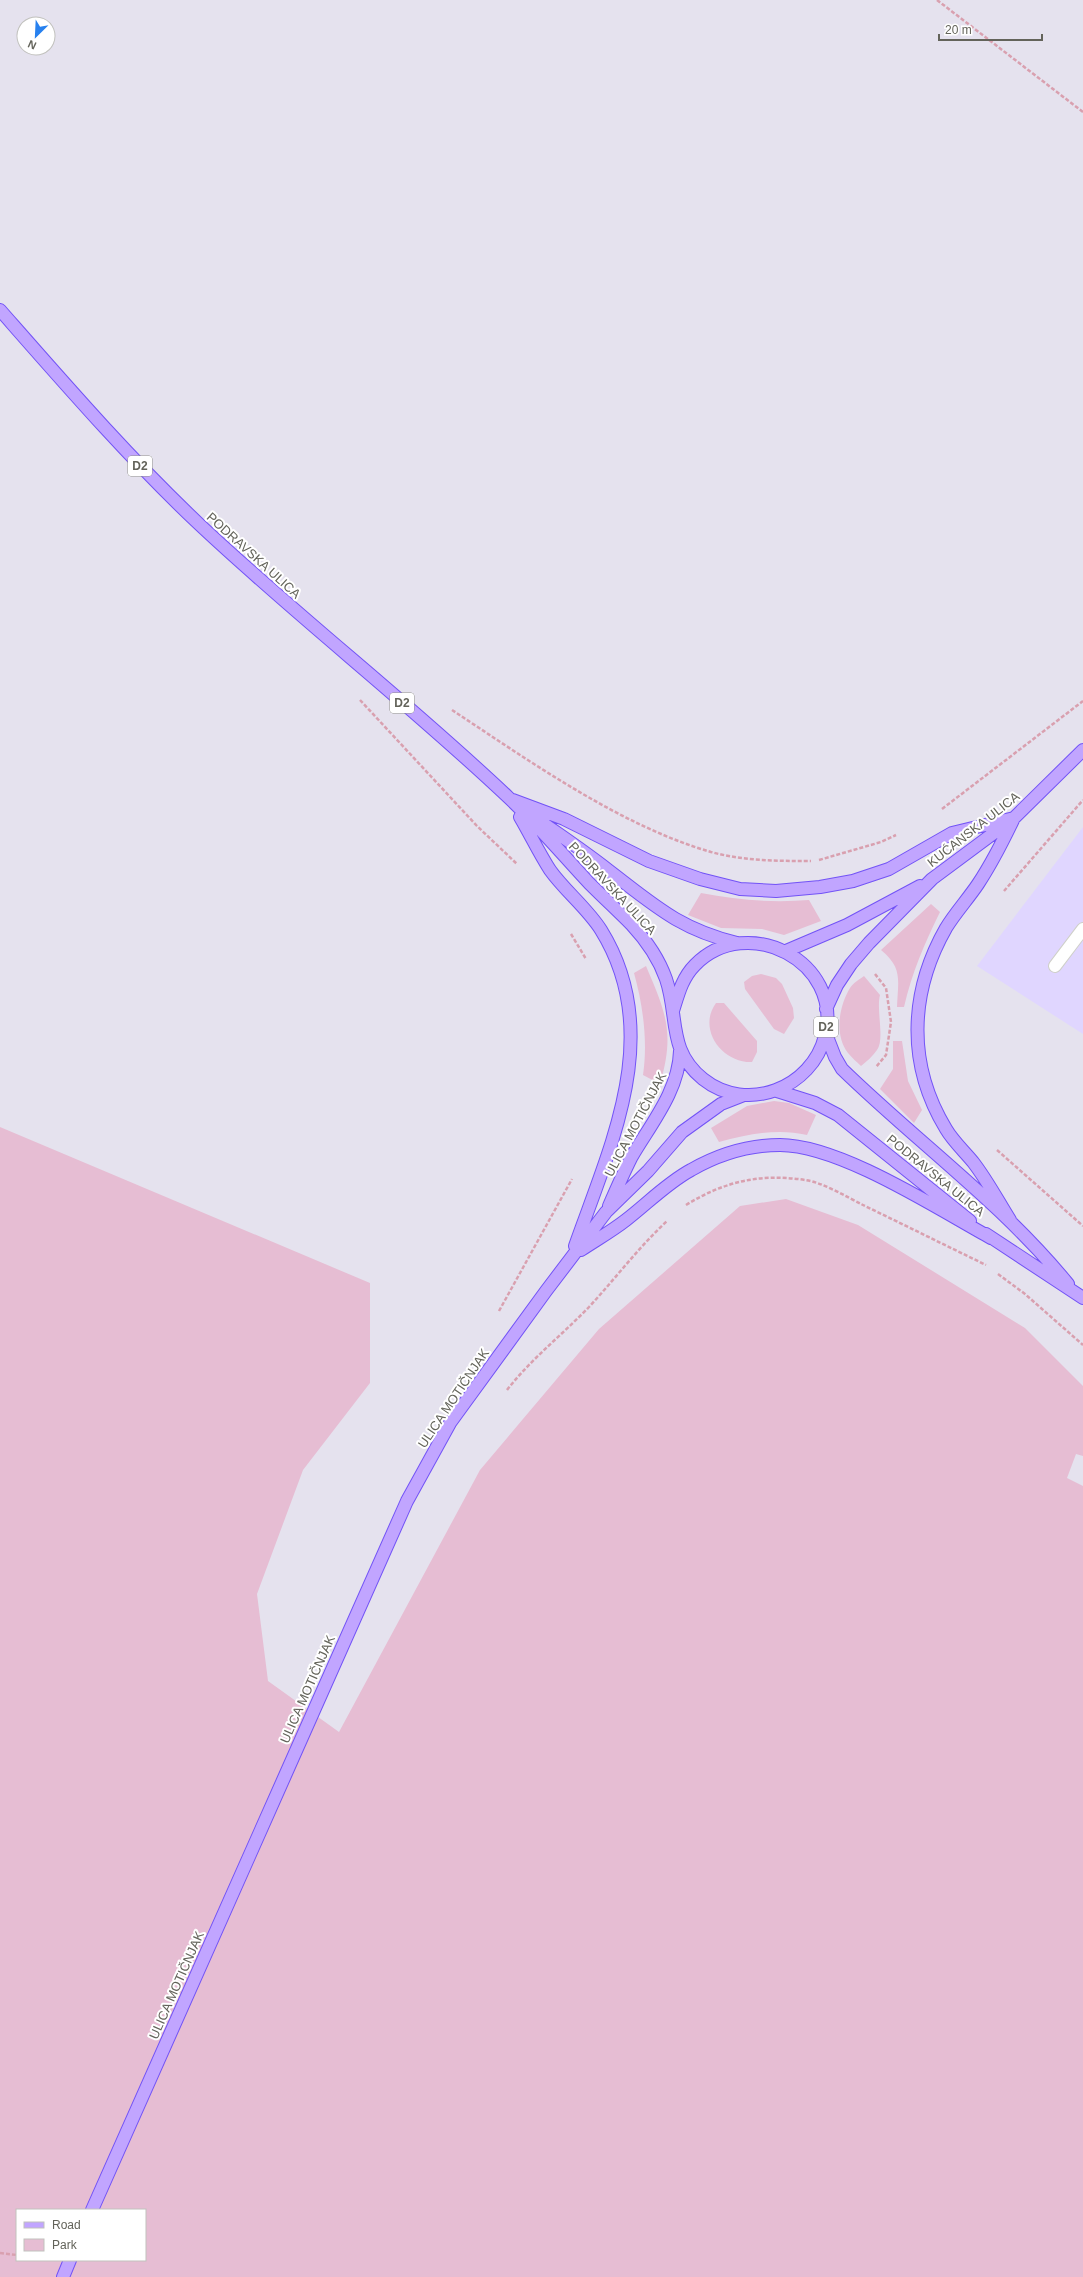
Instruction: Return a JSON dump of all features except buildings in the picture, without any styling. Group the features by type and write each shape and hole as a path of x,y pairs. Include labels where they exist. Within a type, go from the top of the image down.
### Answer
{"main road":[{"name":"PODRAVSKA ULICA","path":"0,310 115,440 199,524 510,799 592,886 634,926 653,952 666,978 673,1011"},
{"name":"KUĆANSKA ULICA","path":"826,1009 837,985 851,964 932,880 1014,818 1083,750"},
{"name":"PODRAVSKA ULICA","path":"510,799 608,869 651,905 710,937 737,943"},
{"path":"510,799 564,819 649,861 700,879 740,889 776,891 820,887 853,881 889,868 952,833 1014,818"},
{"path":"510,799 551,870 601,930 617,964 628,999 632,1028 627,1088 619,1122 572,1256"},
{"path":"1010,1220 973,1162 946,1131 929,1099 919,1062 917,1023 920,996 928,964 946,927 995,856 1014,818"},
{"name":"KUĆANSKA ULICA","path":"786,951 847,925 932,880"},
{"name":"D2","path":"737,943 762,943 786,951 805,966 819,986 826,1009 826,1034 816,1058 800,1078 777,1091 752,1096 726,1092 703,1079 686,1060 675,1037 673,1011 680,986 694,965 714,951 737,943"},
{"name":"PODRAVSKA ULICA","path":"826,1034 835,1057 842,1069 1010,1220 1041,1250 1073,1289 1083,1298"},
{"name":"ULICA MOTIČNJAK","path":"606,1212 631,1159 664,1104 680,1066 680,1048"},
{"name":"PODRAVSKA ULICA","path":"777,1091 815,1103 838,1115 923,1181 991,1238 1026,1262 1073,1289"},
{"name":"ULICA MOTIČNJAK","path":"92,2209 407,1501 450,1423 606,1212 648,1172 682,1132 721,1104 745,1095"},
{"path":"572,1256 626,1220 684,1175 715,1157 749,1147 781,1145 815,1150 853,1165 899,1187 991,1238"},
{"path":"63,2277 70,2261"}],"lane":[{"path":"1055,966 1083,929"}],"path":[{"path":"937,0 1083,112"},
{"path":"359,700 477,826 521,868"},
{"path":"941,810 1083,701"},
{"path":"448,708 592,799 657,834 712,852 756,860 815,861 881,842 901,832"},
{"path":"1003,893 1083,800"},
{"path":"570,932 590,966"},
{"path":"993,1146 1083,1226"},
{"path":"497,1315 573,1177"},
{"path":"684,1206 707,1192 728,1183 774,1177 806,1180 844,1195 989,1267"},
{"path":"502,1396 525,1367 588,1308 642,1244 668,1219"},
{"path":"995,1271 1025,1294 1083,1345"},
{"path":"0,2253 16,2255"}],"shaded area":[{"path":"1083,827 1083,1034 977,966"}],"green space":[{"path":"701,893 755,900 809,900 821,921 784,935 762,929 721,928 688,915"},
{"path":"931,904 940,912 919,959 904,1007 897,1007 898,975 893,963 881,950"},
{"path":"646,966 659,997 666,1024 667,1051 660,1084 643,1075 645,1050 644,1024 634,973"},
{"path":"761,974 776,978 782,984 793,1008 794,1018 784,1034 774,1029 745,989 744,982 752,976"},
{"path":"864,976 880,995 880,1039 877,1050 861,1066 850,1055 844,1046 841,1038 840,1020 846,995 850,988"},
{"path":"716,1003 724,1003 757,1041 757,1052 752,1062 741,1061 731,1057 722,1051 716,1043 711,1033 709,1023 711,1013"},
{"path":"893,1041 902,1041 908,1081 922,1110 914,1123 880,1089 893,1069"},
{"path":"774,1101 789,1103 816,1115 807,1135 774,1132 719,1142 711,1128 747,1106"},
{"path":"0,1127 370,1283 370,1383 303,1470 257,1594 268,1681 339,1732 480,1470 599,1329 740,1206 786,1199 858,1225 1025,1328 1083,1386 1083,1456 1076,1454 1067,1478 1083,1486 1083,2277 0,2277"}]}
